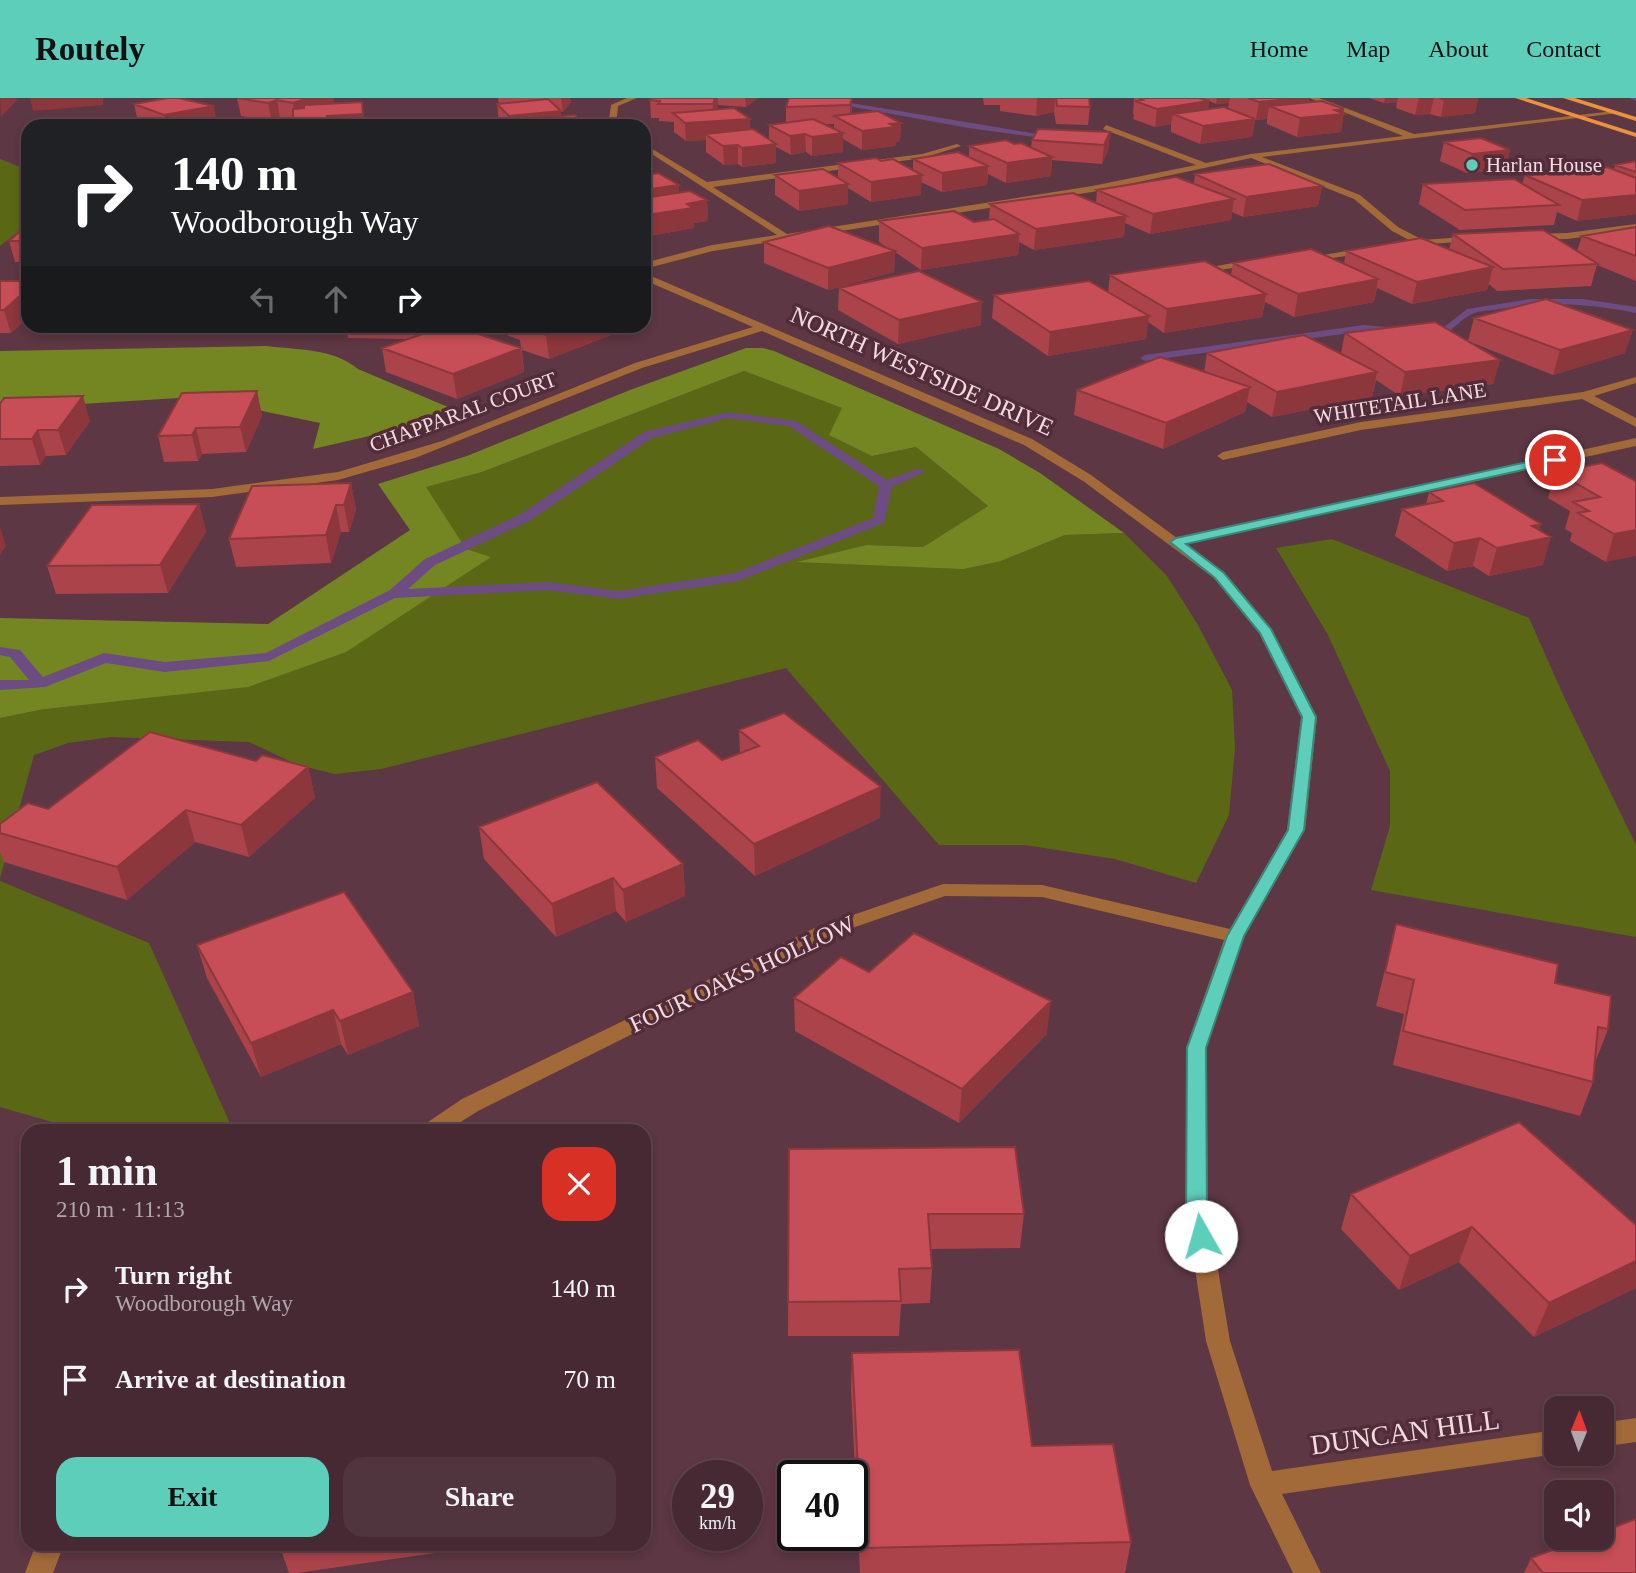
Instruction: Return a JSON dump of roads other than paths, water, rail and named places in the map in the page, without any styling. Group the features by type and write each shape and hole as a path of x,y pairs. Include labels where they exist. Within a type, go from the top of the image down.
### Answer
{"main road":[{"path":"1519,98 1636,135"},
{"path":"1567,98 1636,119"}],"street":[{"path":"613,119 615,105 633,98"},
{"path":"1313,98 1416,138"},
{"path":"651,264 712,248 783,235 1092,189 1251,156 1614,113"},
{"path":"1106,127 1204,164"},
{"path":"706,185 923,156 957,146"},
{"path":"651,150 783,235"},
{"path":"1251,156 1357,197 1395,229 1419,241"},
{"path":"1515,237 1567,236 1634,229"},
{"path":"1394,246 1419,241 1489,238"},
{"path":"1292,260 1381,248"},
{"path":"1184,272 1265,262"},
{"name":"NORTH WESTSIDE DRIVE","path":"651,279 1028,442 1087,478 1219,575 1266,632 1309,717 1296,830 1235,936 1196,1048 1197,1210 1218,1340 1263,1485 1307,1573"},
{"name":"CHAPPARAL COURT","path":"0,501 226,492 285,486 339,475 438,446 624,371 763,327"},
{"name":"WHITETAIL LANE","path":"1223,456 1362,426 1584,395 1636,380"},
{"path":"1584,395 1636,423"},
{"path":"1176,542 1636,442"},
{"name":"FOUR OAKS HOLLOW","path":"442,1124 470,1105 822,932 943,890 1042,891 1235,936"},
{"path":"1614,1433 1636,1430"},
{"name":"DUNCAN HILL","path":"1263,1485 1544,1444"},
{"path":"39,1573 47,1551"}],"waterway":[{"path":"809,98 968,126 1057,138"},
{"path":"1426,334 1442,333 1462,315 1471,311 1513,304 1566,301 1636,310"},
{"path":"1145,358 1364,328 1399,331"},
{"path":"394,594 430,562 524,518 648,435 728,415 792,423 886,485"},
{"path":"886,485 919,472"},
{"path":"394,594 547,586 619,595 738,577 879,520 886,485"},
{"path":"40,684 104,658 165,667 269,657 394,594"},
{"path":"0,651 15,653 40,684"},
{"path":"0,685 40,684"}],"place":[{"name":"Harlan House","path":"1472,165"}]}
